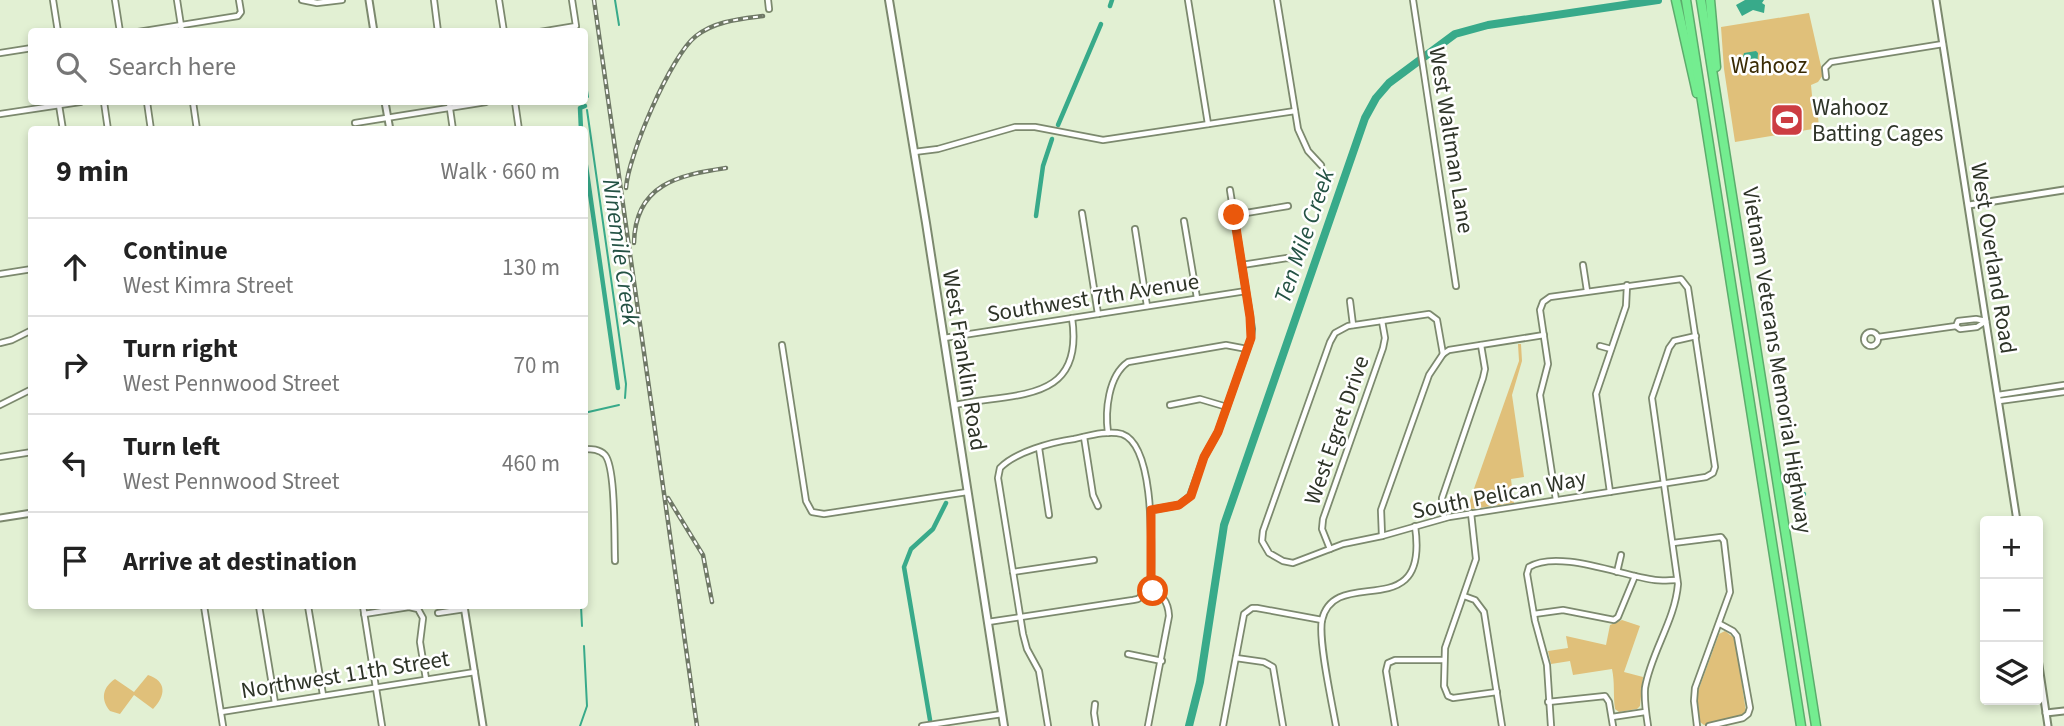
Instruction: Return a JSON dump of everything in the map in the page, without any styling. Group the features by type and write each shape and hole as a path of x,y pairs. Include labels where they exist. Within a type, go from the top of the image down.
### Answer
{"highway":[{"path":"1676,0 1700,105 1707,124"},
{"name":"Vietnam Veterans Memorial Highway","path":"1686,0 1801,726"},
{"name":"Vietnam Veterans Memorial Highway","path":"1701,0 1816,726"},
{"path":"1710,0 1725,150"}],"main road":[{"name":"West Franklin Road","path":"889,0 1004,726"}],"street":[{"path":"53,0 57,28"},
{"path":"115,0 119,28"},
{"path":"177,0 181,28"},
{"path":"163,28 241,14 239,0"},
{"path":"302,0 342,0"},
{"path":"369,0 373,28"},
{"path":"434,0 438,28"},
{"path":"499,0 503,28"},
{"path":"564,28 576,26 572,0"},
{"path":"768,0 769,9"},
{"path":"1188,0 1208,124"},
{"path":"1277,0 1295,111 1304,143 1321,165"},
{"name":"West Waltman Lane","path":"1413,0 1456,286"},
{"name":"West Overland Road","path":"1936,0 2016,516"},
{"path":"1826,77 1825,68 1831,62 1943,44"},
{"path":"0,53 28,49"},
{"path":"0,114 59,105 62,126"},
{"path":"104,105 107,126"},
{"path":"147,105 150,126"},
{"path":"193,105 196,126"},
{"path":"386,105 389,126"},
{"path":"355,123 445,105"},
{"path":"449,105 452,126"},
{"path":"515,105 518,126"},
{"path":"913,153 938,149 1015,127 1035,127 1102,140 1295,111"},
{"path":"1151,510 1179,505 1191,496 1202,462 1218,432 1252,329 1230,190"},
{"path":"1969,205 2064,190"},
{"path":"1234,215 1288,206"},
{"path":"1082,213 1098,314"},
{"path":"1184,221 1197,298"},
{"path":"1135,229 1147,306"},
{"path":"1242,265 1287,258 1296,260"},
{"path":"1583,265 1587,291"},
{"path":"0,274 28,270"},
{"path":"1556,500 1540,395 1548,363 1540,310 1543,302 1550,297 1675,278 1685,282 1696,336 1675,341 1669,348 1652,398 1677,580 1674,606 1647,679 1648,726"},
{"path":"1610,492 1596,394 1626,306 1628,285"},
{"name":"Southwest 7th Avenue","path":"944,338 1246,291"},
{"path":"1350,301 1353,325 1424,314 1434,316 1443,354"},
{"path":"955,405 1017,395 1047,388 1055,383 1065,370 1071,351 1074,333 1072,318"},
{"name":"West Egret Drive","path":"1330,549 1322,529 1323,519 1383,348 1385,338 1382,321"},
{"path":"1878,338 1956,326 1959,329 1977,327 1986,321"},
{"name":"South Pelican Way","path":"1353,325 1339,330 1329,342 1263,531 1262,541 1269,553 1288,562 1444,518 1706,477 1713,473 1715,467 1696,336"},
{"path":"0,343 28,332"},
{"path":"1382,536 1381,510 1429,375 1443,354 1449,350 1544,335"},
{"path":"782,345 806,501 812,512 824,514 968,492"},
{"path":"1108,433 1106,413 1115,377 1120,368 1128,362 1226,345 1247,349"},
{"path":"1444,518 1441,498 1485,374 1481,345"},
{"path":"1600,346 1611,349"},
{"path":"1998,398 2064,385"},
{"path":"0,405 28,391"},
{"path":"1998,398 2064,392"},
{"path":"1170,405 1200,399 1227,407"},
{"path":"988,622 1020,618 1133,600 1149,589 1151,510 1137,448 1123,435 1108,433 1055,442 1003,465 998,478 1020,618 1027,649 1039,671 1048,726"},
{"path":"1084,437 1098,506"},
{"path":"1039,448 1049,515"},
{"path":"588,449 601,452 611,468 615,561"},
{"path":"0,457 28,453"},
{"path":"1471,513 1476,559 1445,648 1444,687 1448,696 1458,698 1497,692"},
{"path":"0,518 28,514"},
{"path":"1336,726 1322,620 1330,605 1342,596 1392,587 1405,581 1411,573 1418,551 1415,526"},
{"path":"1673,543 1721,537 1724,541 1730,592 1695,688 1697,726"},
{"path":"1617,572 1622,555"},
{"path":"1013,572 1094,560"},
{"path":"1551,726 1547,665 1534,614 1527,573 1529,567 1560,561 1656,580 1677,580"},
{"path":"1534,614 1563,610 1614,620 1618,617 1634,576"},
{"path":"1148,726 1162,661 1169,606 1160,594 1149,589"},
{"path":"1464,596 1475,600 1484,612 1502,726"},
{"path":"1223,726 1242,618 1248,610 1257,608 1322,620"},
{"path":"204,609 223,726"},
{"path":"259,609 275,703"},
{"path":"309,609 323,695"},
{"path":"363,609 382,726"},
{"path":"364,614 396,609"},
{"path":"418,609 423,618 420,642 426,679"},
{"path":"438,613 456,609"},
{"path":"465,609 483,726"},
{"path":"1709,726 1743,718 1750,708 1740,643 1733,631 1720,624"},
{"path":"1128,654 1162,661"},
{"path":"1236,658 1264,662 1273,667 1283,726"},
{"path":"1395,726 1386,671 1388,663 1395,660 1444,660"},
{"name":"Northwest 11th Street","path":"220,712 475,672"},
{"path":"2043,693 2048,726"},
{"path":"1548,702 1605,696 1609,702 1613,726"},
{"path":"1095,704 1096,726"},
{"path":"2046,713 2064,711"},
{"path":"1612,717 1646,712"},
{"path":"922,726 1002,713"}],"green space":[{"name":"Wahooz","path":"1809,13 1823,75 1818,82 1811,85 1814,116 1818,116 1819,128 1735,142 1721,27"},
{"path":"1518,344 1521,344 1522,361 1512,395 1524,477 1511,479 1514,503 1471,509 1470,500 1519,361"},
{"path":"1622,620 1640,626 1624,672 1643,677 1640,706 1619,712 1615,709 1612,669 1573,675 1570,661 1551,664 1548,651 1568,648 1566,636 1606,645 1610,625"},
{"path":"1725,631 1734,638 1736,645 1746,712 1743,716 1704,725 1700,722 1697,694 1719,634"},
{"path":"148,675 159,681 162,689 160,699 153,709 134,695 120,714 110,711 104,698 111,682 115,679 134,692"}],"shaded area":[{"path":"1745,0 1764,0 1764,13 1753,10 1742,16 1736,5"},
{"path":"1756,51 1757,68 1747,67 1742,60 1744,53"}],"waterway":[{"name":"Ninemile Creek","path":"615,0 619,25"},
{"path":"1110,6 1112,0"},
{"name":"Ten Mile Creek","path":"1189,726 1200,682 1224,525 1365,118 1376,98 1389,83 1455,34 1488,25 1658,0"},
{"path":"1058,125 1101,24"},
{"path":"581,126 580,108 585,106"},
{"name":"Ninemile Creek","path":"587,110 626,384 625,398"},
{"path":"1036,216 1043,166 1052,139"},
{"path":"588,180 618,388"},
{"name":"Ninemile Creek","path":"588,412 619,405"},
{"path":"1792,496 1804,494"},
{"path":"930,720 904,567 911,549 933,529 946,503"},
{"name":"Ninemile Creek","path":"581,609 582,626"},
{"name":"Ninemile Creek","path":"580,726 587,706 584,646"}],"railway":[{"path":"594,0 697,726"},
{"path":"626,188 634,153 652,107 686,47 696,36 711,27 763,16"},
{"path":"634,243 636,223 642,207 651,195 676,179 726,168"},
{"path":"668,498 703,555 712,602"}],"place":[{"name":"Wahooz Batting Cages","path":"1787,120"}],"route":[{"path":"1153,591 1149,589 1151,510 1174,507 1191,496 1204,457 1218,432 1252,334 1234,215"}]}
